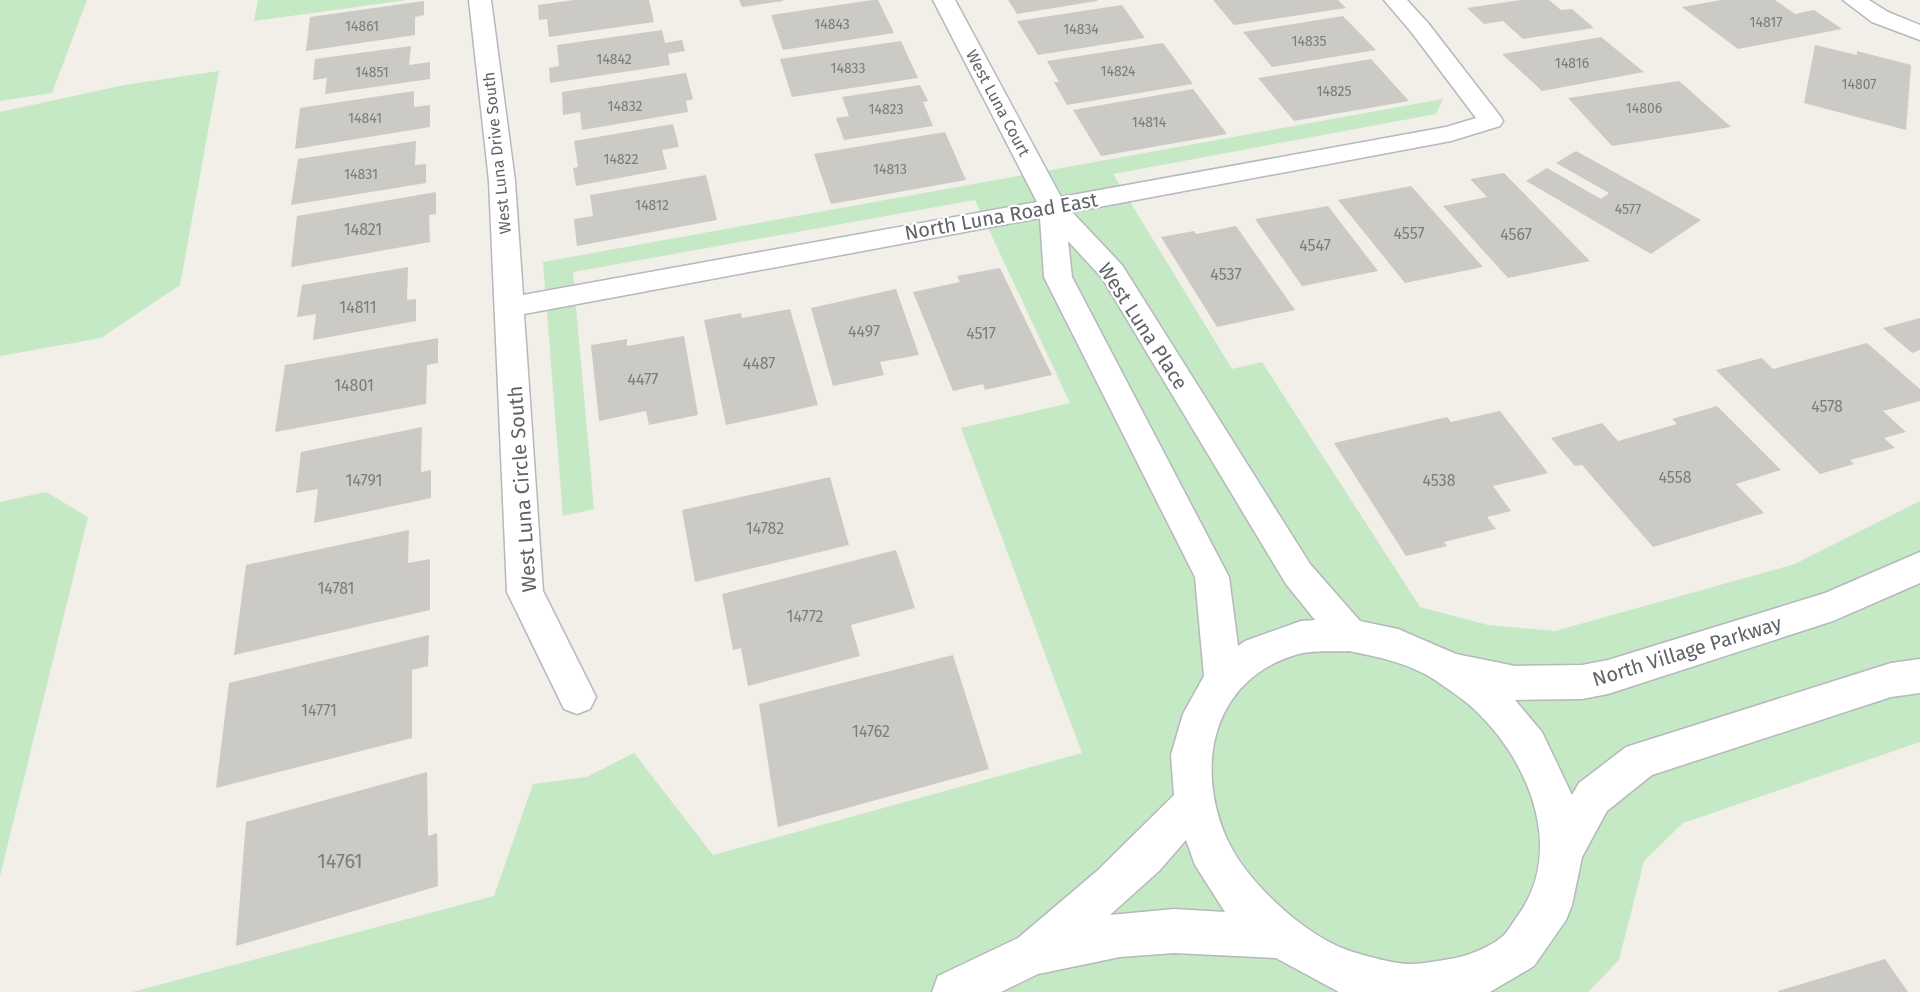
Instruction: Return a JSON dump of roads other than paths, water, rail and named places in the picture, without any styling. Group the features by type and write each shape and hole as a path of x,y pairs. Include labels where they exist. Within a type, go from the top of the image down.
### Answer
{"street":[{"name":"West Luna Drive South","path":"480,0 502,181 511,307"},
{"name":"West Luna Court","path":"944,0 1052,206"},
{"name":"North Luna Road East","path":"511,307 1451,134 1491,121 1420,28 1395,0"},
{"path":"1854,0 1880,17 1920,33"},
{"name":"West Luna Place","path":"1052,206 1112,272 1298,574 1349,635"},
{"path":"1052,206 1058,277 1212,577 1223,679"},
{"name":"West Luna Circle South","path":"511,307 525,592 577,697"},
{"name":"North Village Parkway","path":"1446,667 1515,683 1582,682 1608,677 1833,606 1920,567"},
{"path":"1562,851 1553,797 1528,746 1492,701 1446,667 1398,645 1349,635 1301,637 1268,648 1258,652 1223,679 1202,714 1191,755 1194,802 1210,850 1239,896 1281,937 1342,971 1408,986 1470,979 1520,951 1551,905 1562,851 1593,797 1640,760 1891,680 1920,676"},
{"path":"954,992 1033,953 1144,856 1194,802"},
{"path":"1033,953 1120,935 1164,931 1214,931 1281,937"}]}
